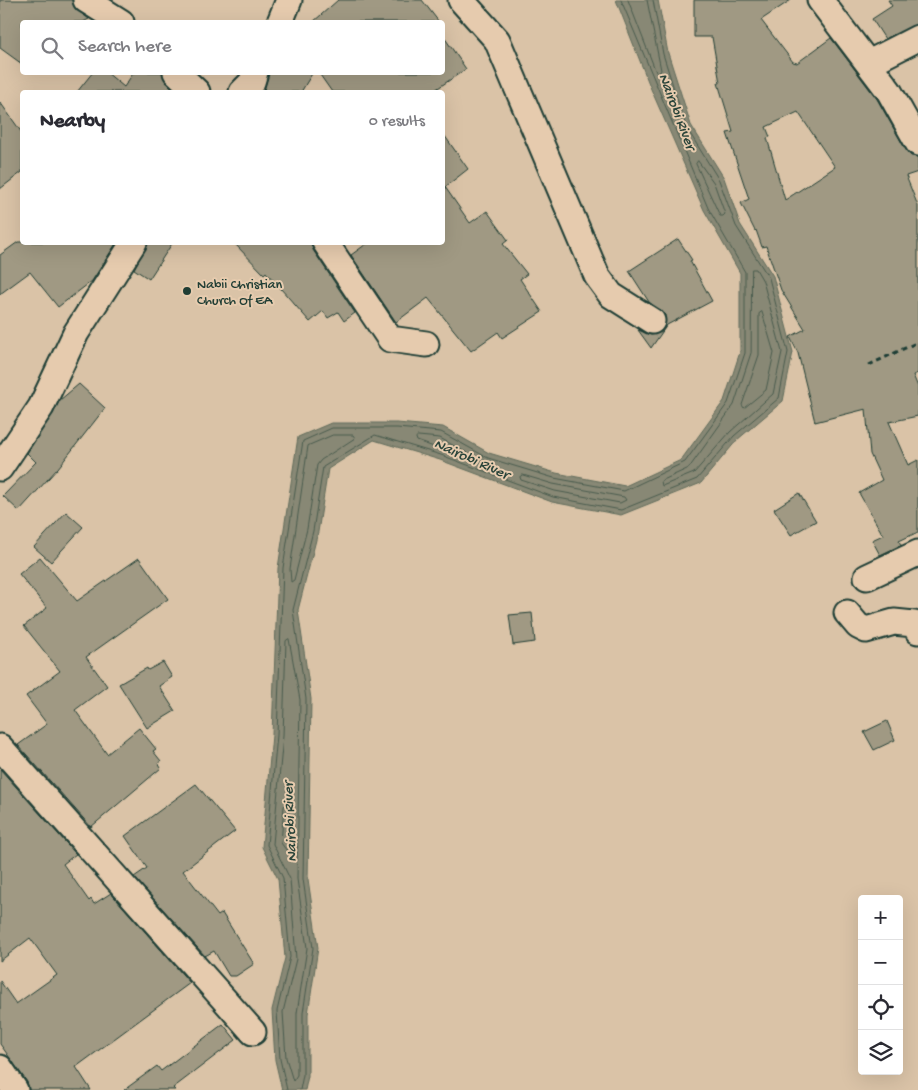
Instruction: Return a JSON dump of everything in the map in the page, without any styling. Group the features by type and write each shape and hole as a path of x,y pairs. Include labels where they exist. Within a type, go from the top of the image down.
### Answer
{"street":[{"path":"86,0 118,20"},
{"path":"281,20 289,0"},
{"path":"461,0 497,40 597,276 611,295 652,321"},
{"path":"820,0 889,91 918,143"},
{"path":"870,64 918,38"},
{"path":"179,75 196,90"},
{"path":"244,90 252,82 255,75"},
{"path":"0,468 41,407 76,333 132,245"},
{"path":"326,245 390,339 426,344"},
{"path":"867,577 918,553"},
{"path":"847,613 858,626 866,630 894,622 914,624 918,631"},
{"path":"0,747 253,1032"},
{"path":"0,1068 16,1090"}],"path":[{"path":"870,365 918,342"}],"water":[{"name":"Nairobi River","path":"616,0 658,0 668,53 691,125 724,178 740,224 773,276 793,352 783,401 737,440 701,483 621,515 552,502 440,460 374,440 328,469 318,532 298,610 311,699 308,879 318,948 308,1014 308,1076 305,1090 282,1090 275,1060 272,1010 285,958 278,879 262,847 272,735 278,568 298,437 331,423 397,423 443,427 489,453 556,473 625,486 681,460 724,401 740,352 740,273 704,210 651,89"}],"building":[{"path":"0,0 72,0 74,7 89,19 20,20 20,63 0,48"},
{"path":"338,0 422,0 437,20 315,20"},
{"path":"694,0 791,0 761,20 793,62 797,63 831,38 877,99 906,150 911,156 918,157 918,172 906,176 918,206 918,373 913,375 918,387 918,416 889,422 908,465 918,460 918,532 899,541 901,545 880,555 872,540 883,535 859,493 882,480 870,454 866,409 815,422 798,353 790,337 805,329 781,290 766,246 762,247 756,230 741,203 749,199 727,133 733,132 718,83 720,83 712,37 694,37","holes":["798,112 835,167 785,200 767,138 770,137 766,127"]},
{"path":"888,0 918,0 918,24 885,39 872,19 892,6"},
{"path":"445,38 466,69 435,90 331,90 320,75 445,75"},
{"path":"91,75 110,75 124,87 132,75 163,75 166,82 175,90 79,90"},
{"path":"268,75 311,75 302,90 264,90"},
{"path":"0,102 20,130 20,174 0,189"},
{"path":"445,136 468,169 445,187"},
{"path":"445,187 470,223 487,211 508,240 503,244 527,274 520,279 542,312 502,338 498,332 471,351 428,298 396,322 351,255 365,245 445,245"},
{"path":"678,239 692,260 690,261 712,301 667,325 651,348 638,330 651,335 659,333 664,328 665,315 649,302 629,271"},
{"path":"18,242 20,242 20,245 115,245 92,281 58,307 30,272 0,294 0,255"},
{"path":"146,245 171,245 149,279 134,269"},
{"path":"236,245 312,245 313,250 355,313 344,321 338,312 328,318 323,311 310,322 266,272 264,274"},
{"path":"79,384 105,408 58,468 19,511 3,496 36,462 27,453 60,400"},
{"path":"799,493 816,521 791,535 774,509"},
{"path":"66,512 83,527 51,562 34,547"},
{"path":"40,557 77,601 139,558 168,599 86,657 107,686 75,710 107,754 139,728 156,749 153,751 161,761 158,763 161,768 91,827 18,745 47,724 26,696 60,671 24,626 47,608 19,574"},
{"path":"532,613 535,642 513,645 509,615"},
{"path":"163,662 172,677 159,686 175,711 147,728 119,684 147,668 148,670"},
{"path":"887,721 895,740 874,750 864,732"},
{"path":"0,769 76,854 63,864 89,901 91,899 94,904 111,893 190,983 76,1067 91,1090 29,1090 27,1082 0,1044 0,981 16,1004 57,975 30,938 0,961"},
{"path":"196,784 235,831 183,871 218,916 222,913 254,964 236,976 229,976 214,951 205,956 134,877 147,868 125,836"},
{"path":"223,1024 236,1040 173,1088 175,1090 124,1090 157,1066 161,1071"}],"place":[{"name":"Nabii Christian Church Of EA","path":"187,291"}]}
